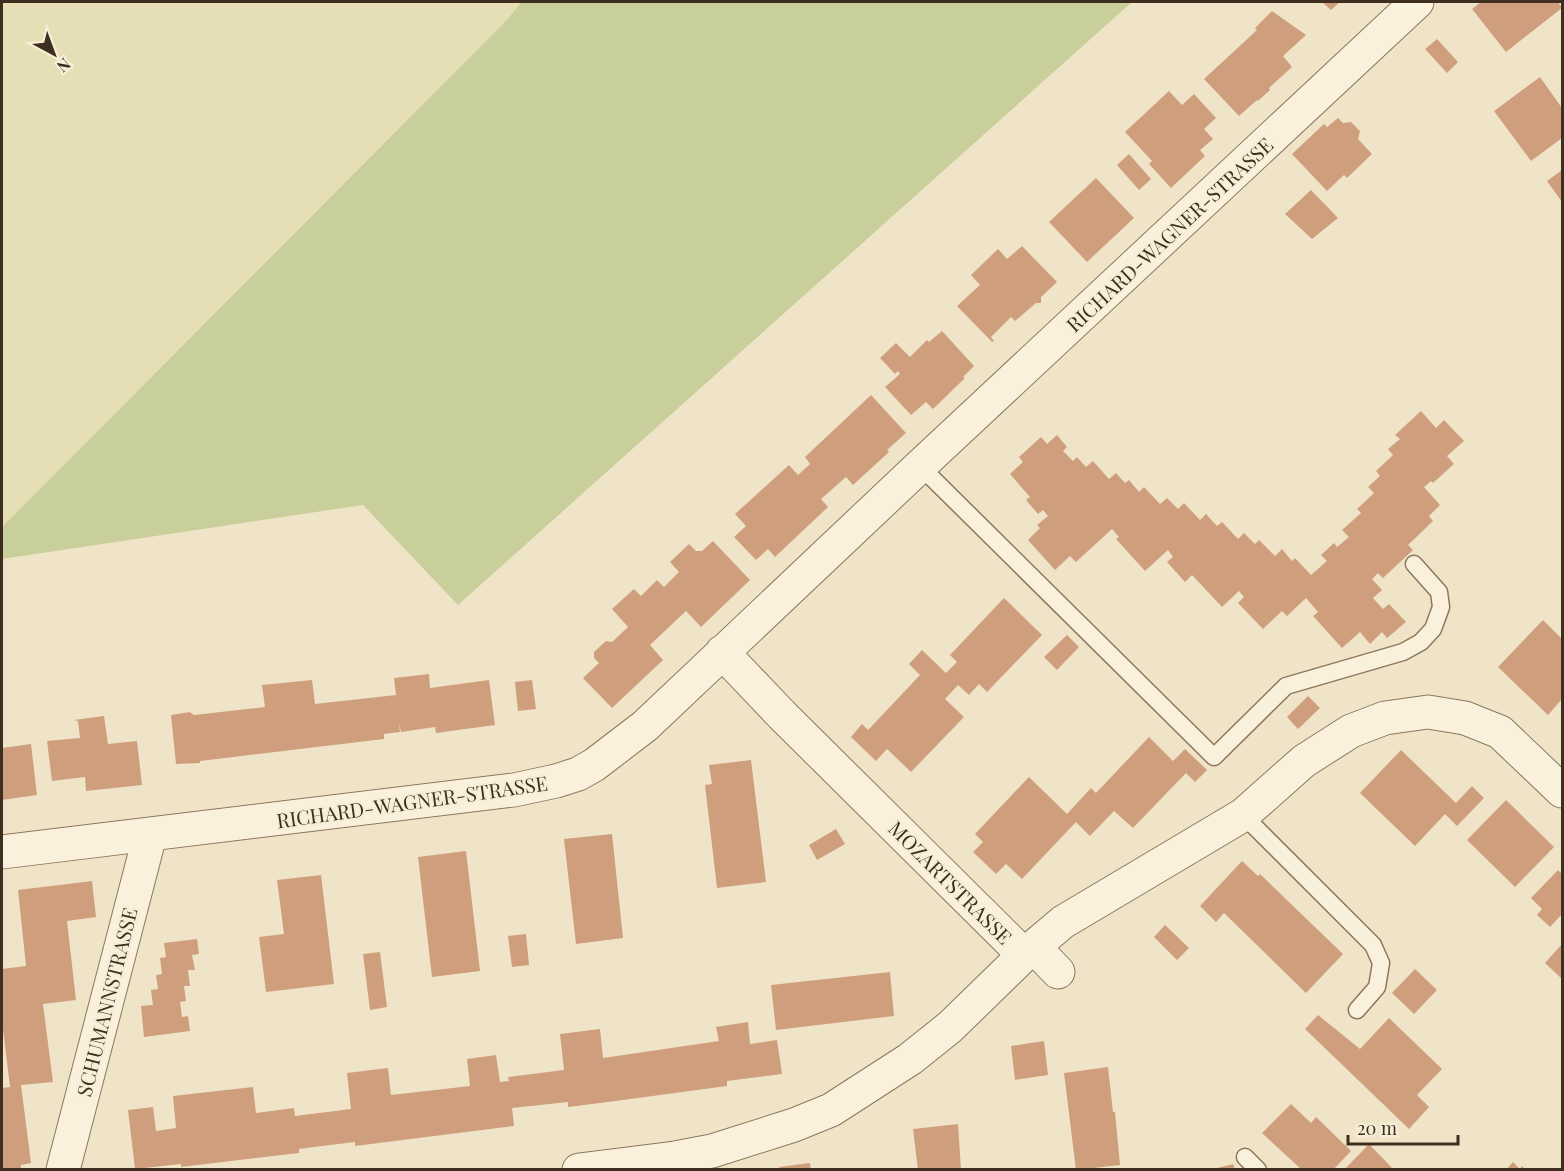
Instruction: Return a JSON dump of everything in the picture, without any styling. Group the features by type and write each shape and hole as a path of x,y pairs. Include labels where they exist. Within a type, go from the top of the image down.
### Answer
{"street":[{"name":"RICHARD-WAGNER-STRASSE","path":"2,852 514,790 556,782 594,765 645,726 1417,2"},
{"name":"MOZARTSTRASSE","path":"722,652 782,715 1029,951 1058,972"},
{"path":"1029,951 1063,922 1243,815 1304,760 1351,731 1385,718 1428,712 1465,717 1500,732 1563,791"},
{"name":"SCHUMANNSTRASSE","path":"63,1170 150,835"},
{"name":"MOZARTSTRASSE","path":"579,1170 712,1151 794,1125 831,1110 910,1059 950,1027 1029,951"}],"lane":[{"path":"920,466 1214,757 1286,686 1403,652 1421,642 1433,629 1441,608 1439,592 1414,564"},
{"path":"1243,815 1373,945 1381,963 1377,987 1357,1010"},
{"path":"1245,1157 1258,1170"}],"shaded area":[{"path":"2,2 521,2 508,19 2,527"}],"green space":[{"path":"521,2 1132,2 458,605 363,505 2,559 2,527 508,19"}],"building":[{"path":"1322,2 1340,2 1331,10"},
{"path":"1481,2 1558,2 1562,8 1506,52 1472,9"},
{"path":"1272,11 1306,35 1283,56 1292,67 1269,88 1270,90 1239,116 1204,79 1257,30 1255,28"},
{"path":"1437,39 1458,62 1447,73 1425,49"},
{"path":"1540,77 1562,108 1562,138 1531,161 1494,111"},
{"path":"1169,91 1182,105 1194,94 1216,118 1204,129 1213,139 1200,150 1205,156 1171,188 1149,164 1152,161 1125,132"},
{"path":"1338,118 1343,123 1351,122 1360,131 1358,139 1372,154 1347,178 1344,175 1327,191 1292,154 1324,124 1327,127"},
{"path":"1129,154 1151,179 1139,190 1117,165"},
{"path":"1562,170 1562,202 1547,181"},
{"path":"1096,178 1134,218 1087,262 1049,222"},
{"path":"1311,190 1338,218 1312,239 1285,214"},
{"path":"1022,246 1057,282 1041,297 1041,303 1036,303 1015,321 1011,317 991,337 994,341 992,342 957,306 980,285 971,275 998,249 1007,259"},
{"path":"942,331 974,366 933,409 926,402 911,415 885,387 900,374 898,371 895,374 880,358 896,343 910,357 927,340 929,342"},
{"path":"871,395 906,433 853,485 846,477 821,499 828,507 775,557 768,549 756,560 734,537 746,526 735,514 789,465 798,475 810,464 805,457"},
{"path":"1421,411 1436,428 1444,420 1464,441 1447,456 1454,464 1433,483 1431,481 1424,487 1440,505 1429,516 1433,521 1408,545 1413,550 1383,578 1378,573 1372,579 1382,590 1373,598 1383,609 1389,604 1406,622 1387,638 1382,632 1370,644 1360,632 1342,648 1313,616 1318,612 1306,598 1287,616 1282,611 1263,629 1238,603 1244,597 1239,591 1222,607 1192,575 1185,582 1167,562 1173,557 1168,550 1145,571 1116,539 1119,537 1112,529 1076,562 1070,556 1055,570 1028,540 1040,528 1037,525 1048,516 1043,510 1038,514 1026,500 1030,497 1010,474 1023,462 1019,457 1041,437 1047,444 1057,435 1067,447 1063,451 1073,461 1077,457 1086,467 1093,461 1109,479 1116,473 1125,483 1129,480 1139,492 1144,487 1160,504 1167,498 1178,509 1184,503 1200,520 1206,514 1217,526 1222,522 1238,539 1244,533 1255,544 1259,540 1275,556 1282,549 1292,561 1295,558 1311,575 1327,561 1321,555 1334,543 1337,547 1349,537 1342,530 1361,513 1357,509 1374,493 1368,487 1380,476 1376,471 1393,455 1388,449 1400,439 1395,435"},
{"path":"713,541 750,580 701,627 686,611 650,645 663,660 612,708 583,678 599,663 594,658 594,652 606,641 612,642 628,627 612,609 634,589 641,596 657,580 664,587 679,572 670,562 689,544 696,551 702,551"},
{"path":"1004,598 1042,635 987,692 979,684 969,695 958,685 945,699 964,717 911,772 887,749 876,761 851,737 862,724 868,730 920,675 909,664 922,650 946,673 957,662 950,655"},
{"path":"1543,620 1562,639 1562,699 1548,715 1498,667"},
{"path":"1067,635 1079,647 1057,670 1044,657"},
{"path":"429,674 430,688 489,680 495,725 436,733 435,727 401,732 399,723 400,732 384,734 384,739 200,761 200,763 176,764 171,715 190,712 194,715 265,707 262,685 312,680 315,704 396,695 394,678"},
{"path":"532,680 536,709 518,711 515,682"},
{"path":"1308,696 1320,708 1298,729 1287,717"},
{"path":"104,716 108,744 137,741 142,785 86,791 85,777 52,781 47,741 80,738 78,721 74,720"},
{"path":"1149,737 1173,761 1185,749 1207,770 1195,782 1186,773 1133,828 1114,811 1090,836 1076,822 1022,879 1006,864 996,874 973,852 983,842 975,834 1029,777 1067,814 1091,788 1096,793"},
{"path":"31,744 37,795 2,800 2,748"},
{"path":"1401,750 1456,803 1472,786 1484,798 1457,826 1445,814 1415,846 1360,793"},
{"path":"751,760 766,882 717,888 705,785 712,784 709,765"},
{"path":"1506,800 1554,847 1515,887 1467,840"},
{"path":"836,829 845,844 817,860 809,845"},
{"path":"612,834 623,938 576,944 564,839"},
{"path":"466,851 480,971 432,977 418,857"},
{"path":"1242,861 1258,876 1260,874 1343,954 1306,993 1224,913 1216,922 1200,906"},
{"path":"1558,870 1562,874 1562,914 1550,927 1537,915 1542,909 1531,898"},
{"path":"321,875 334,984 266,992 259,937 284,934 277,880"},
{"path":"92,881 96,917 67,921 76,1000 43,1004 53,1082 21,1085 31,1163 21,1165 21,1170 2,1170 2,1088 10,1087 2,1021 2,969 26,966 18,890"},
{"path":"1165,925 1189,948 1177,960 1154,937"},
{"path":"526,934 529,965 512,967 508,936"},
{"path":"197,939 199,954 192,955 195,970 188,970 190,986 184,986 186,1001 180,1002 182,1017 188,1016 190,1031 144,1037 141,1006 153,1005 151,990 158,989 156,975 162,974 160,958 166,957 164,943"},
{"path":"1562,944 1562,979 1545,963"},
{"path":"380,952 387,1007 370,1010 363,954"},
{"path":"1415,969 1437,990 1414,1014 1392,993"},
{"path":"890,972 894,1016 776,1030 771,985"},
{"path":"1318,1015 1360,1049 1389,1018 1442,1069 1417,1095 1429,1107 1409,1129 1305,1029"},
{"path":"748,1022 750,1044 777,1040 782,1074 727,1081 727,1086 608,1102 568,1107 568,1102 512,1108 514,1126 355,1146 355,1142 314,1147 299,1149 299,1153 181,1167 181,1164 135,1169 128,1110 153,1107 156,1131 176,1128 173,1096 253,1087 256,1113 294,1108 295,1116 351,1109 347,1073 388,1068 391,1095 470,1086 467,1059 496,1055 500,1082 509,1081 508,1077 564,1070 560,1034 600,1029 603,1058 719,1041 716,1027"},
{"path":"1044,1041 1048,1075 1015,1080 1011,1046"},
{"path":"1108,1067 1120,1165 1076,1170 1064,1073"},
{"path":"1291,1104 1311,1123 1316,1117 1351,1151 1333,1170 1302,1170 1262,1133"},
{"path":"958,1124 961,1170 918,1170 913,1129"},
{"path":"1369,1144 1394,1170 1344,1170"},
{"path":"1513,1162 1520,1169 1522,1166 1526,1170 1506,1170"},
{"path":"810,1163 811,1170 780,1170 779,1167"},
{"path":"1233,1164 1235,1170 1213,1170 1213,1169"}]}
